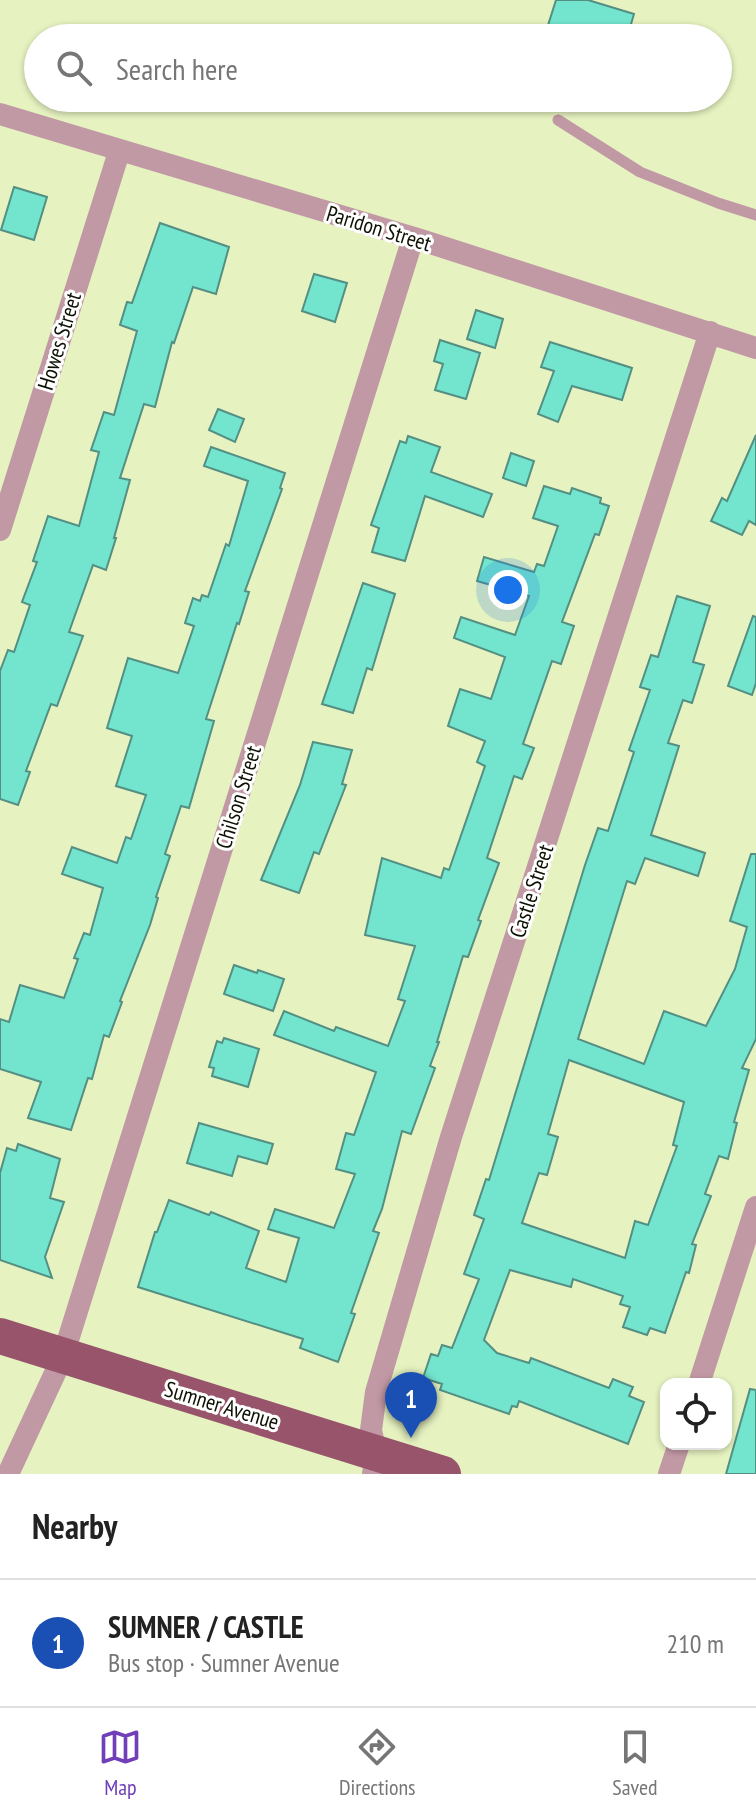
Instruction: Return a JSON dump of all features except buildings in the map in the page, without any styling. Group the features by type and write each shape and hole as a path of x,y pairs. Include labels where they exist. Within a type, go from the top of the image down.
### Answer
{"main road":[{"name":"Sumner Avenue","path":"0,1336 375,1464 443,1474"}],"street":[{"name":"Paridon Street","path":"0,114 413,238 756,348"},
{"name":"Howes Street","path":"0,530 119,152"},
{"name":"Chilson Street","path":"8,1474 63,1356 413,238"},
{"name":"Castle Street","path":"375,1464 371,1430 376,1392 451,1137 710,332"},
{"path":"701,1378 756,1207"},
{"path":"669,1474 677,1450"}],"lane":[{"path":"558,120 640,172 756,215"}],"place":[{"name":"SUMNER / CASTLE","path":"411,1438"}]}
